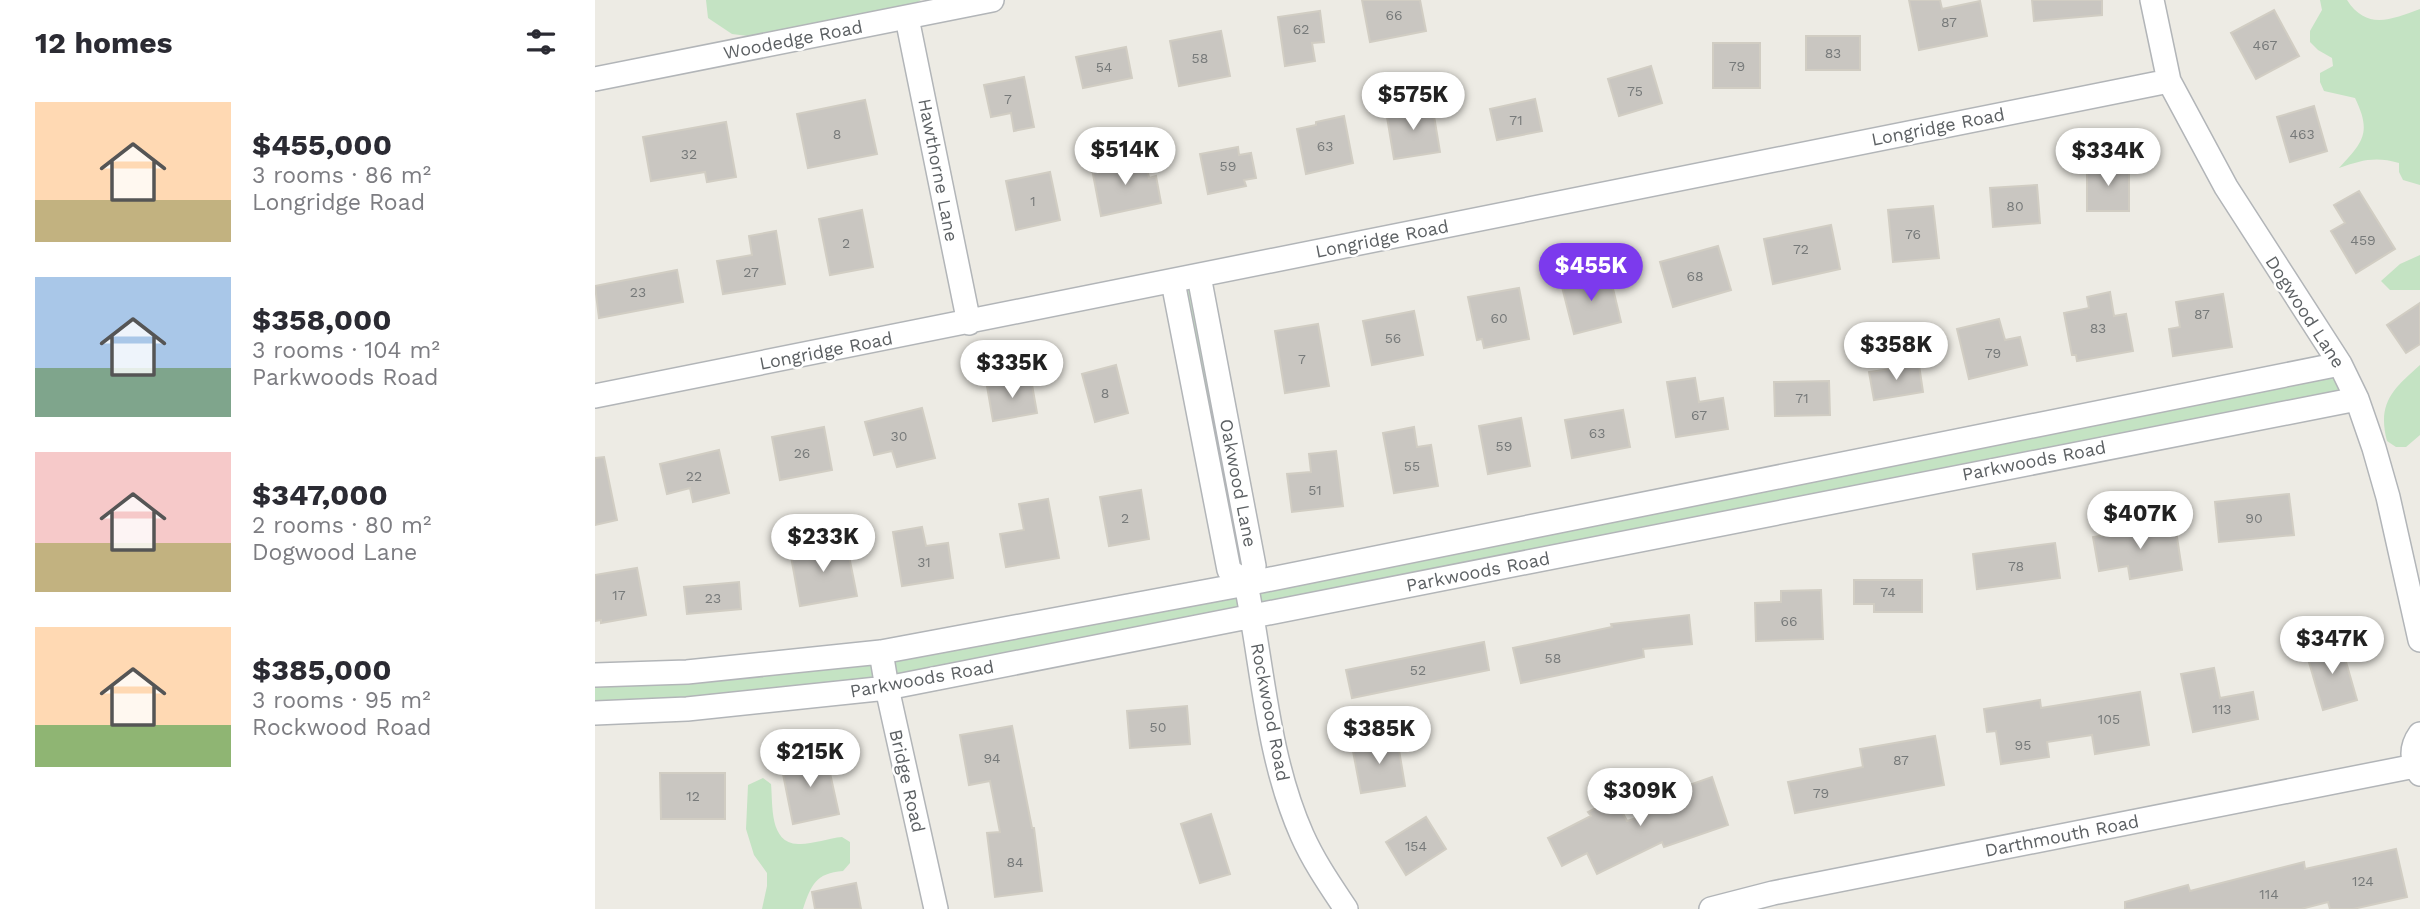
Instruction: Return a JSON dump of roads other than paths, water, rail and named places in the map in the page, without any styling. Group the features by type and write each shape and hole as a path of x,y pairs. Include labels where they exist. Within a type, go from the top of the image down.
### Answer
{"street":[{"name":"Woodedge Road","path":"595,79 992,0"},
{"name":"Dogwood Lane","path":"2152,0 2169,81 2246,221 2340,364 2357,399 2375,448 2420,640"},
{"name":"Hawthorne Lane","path":"907,18 969,323"},
{"name":"Longridge Road","path":"595,396 2169,81"},
{"name":"Oakwood Lane","path":"1173,282 1229,570 1247,584 1254,566 1199,276"},
{"name":"Parkwoods Road","path":"595,676 687,672 881,652 1247,584 2340,364"},
{"name":"Parkwoods Road","path":"595,713 687,709 887,688 2357,399"},
{"name":"Rockwood Road","path":"1247,584 1267,711 1287,797 1321,872 1346,909"},
{"name":"Bridge Road","path":"881,652 936,909"},
{"path":"2417,770 2413,749 2420,734"},
{"name":"Darthmouth Road","path":"1711,909 1773,893 2417,770"}]}
